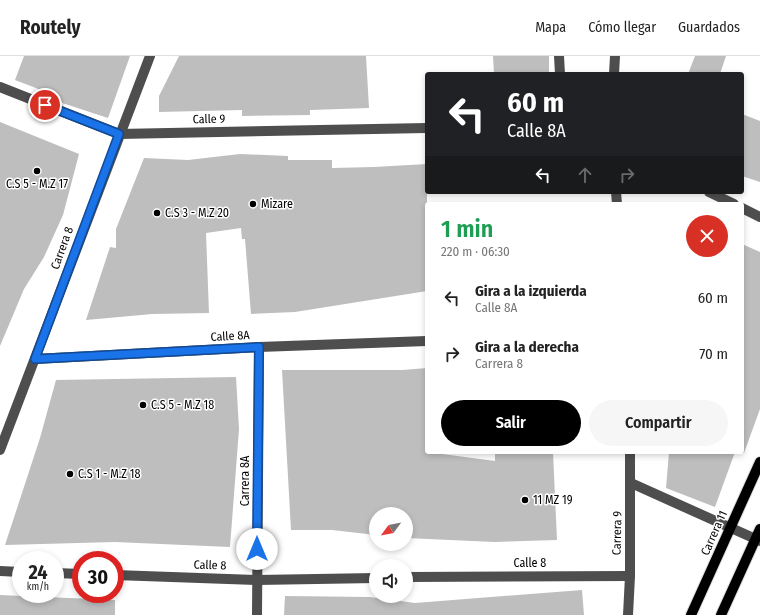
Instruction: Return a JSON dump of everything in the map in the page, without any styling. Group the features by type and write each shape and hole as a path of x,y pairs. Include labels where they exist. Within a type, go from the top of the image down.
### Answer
{"main road":[{"name":"Carrera 11","path":"691,615 760,462"},
{"path":"721,615 758,540 760,529"}],"street":[{"name":"Carrera 8","path":"0,450 4,428 35,359 119,134 150,56"},
{"path":"559,56 560,72"},
{"path":"614,72 615,56"},
{"name":"Calle 9","path":"0,87 119,134 425,128"},
{"path":"713,194 730,202"},
{"path":"744,209 760,216"},
{"name":"Calle 8A","path":"35,359 259,347 425,342"},
{"name":"Carrera 8A","path":"257,615 259,347"},
{"name":"Carrera 9","path":"628,615 630,576 630,454"},
{"path":"631,483 758,540"},
{"path":"0,571 12,572"},
{"name":"Calle 8","path":"124,575 257,580 369,578"},
{"name":"Calle 8","path":"413,577 630,576"}],"building":[{"path":"24,56 130,56 108,118 53,100 54,95 15,80"},
{"path":"179,56 366,56 369,108 310,110 310,115 242,116 242,110 159,112 159,96"},
{"path":"493,56 549,56 549,72 494,72"},
{"path":"695,56 726,56 721,72 689,72"},
{"path":"744,115 760,121 760,182 744,177"},
{"path":"0,122 79,154 63,215 44,257 24,289 0,346"},
{"path":"240,154 288,156 288,160 332,160 332,168 425,164 425,194 427,194 427,202 425,202 425,291 295,312 251,314 245,239 242,239 241,228 206,233 209,313 152,314 86,320 110,247 116,248 116,229 144,158 188,160"},
{"path":"744,245 760,252 760,409 744,453"},
{"path":"425,368 425,454 442,454 495,461 495,454 553,454 557,540 494,542 413,538 413,507 369,507 369,534 332,530 291,530 282,370 402,370"},
{"path":"236,377 239,429 230,547 115,542 5,545 40,438 56,380"},
{"path":"669,454 734,454 715,507 666,488"},
{"path":"582,590 584,615 284,615 285,596 369,597 369,603 415,603"},
{"path":"0,595 12,596 12,603 64,603 64,598 72,598 72,603 115,603 115,615 0,615"}],"place":[{"name":"C.S 5 - M.Z 17","path":"37,171"},
{"name":"Mizare","path":"253,204"},
{"name":"C.S 3 - M.Z 20","path":"157,213"},
{"name":"C.S 5 - M.Z 18","path":"143,405"},
{"name":"C.S 1 - M.Z 18","path":"70,474"},
{"name":"11 MZ 19","path":"525,500"}],"route":[{"path":"45,105 119,134 35,359 259,347 257,549"}]}
